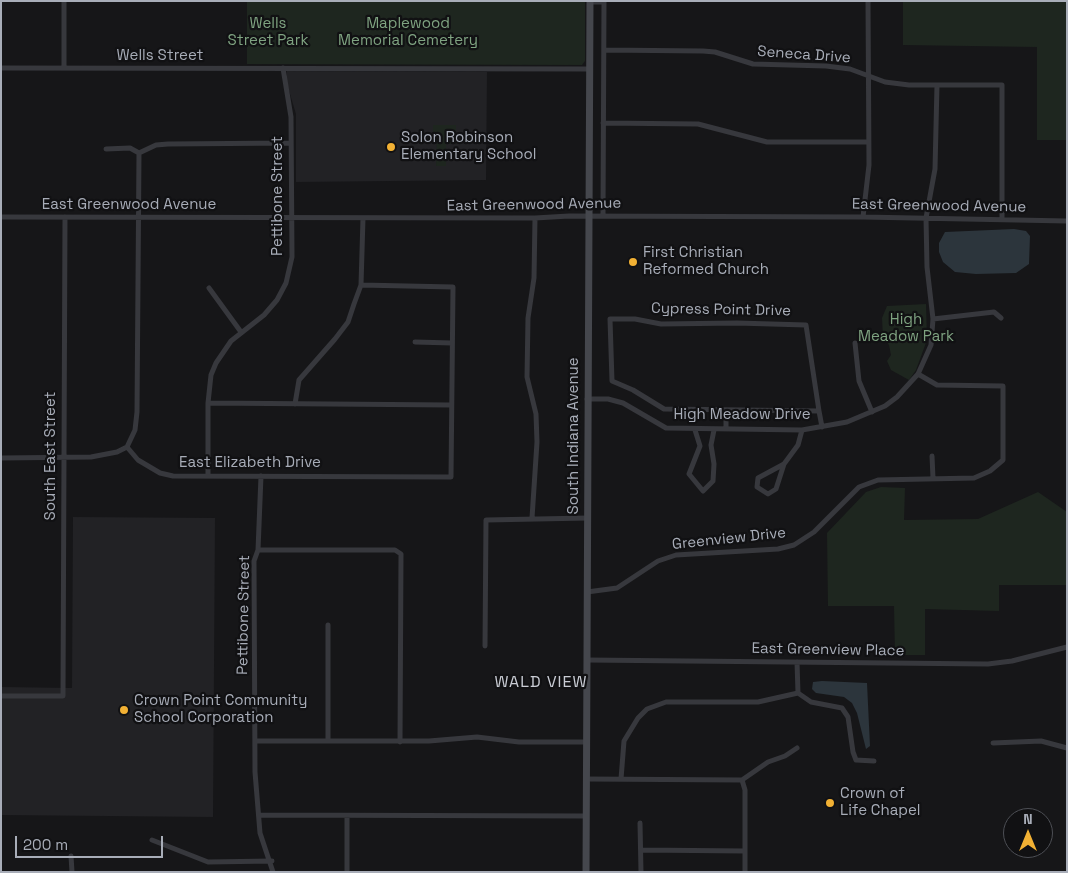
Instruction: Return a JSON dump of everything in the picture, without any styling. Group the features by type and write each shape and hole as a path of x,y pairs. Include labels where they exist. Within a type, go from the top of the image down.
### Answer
{"main road":[{"name":"South Indiana Avenue","path":"586,872 590,2"}],"street":[{"path":"64,1 64,68"},
{"path":"863,217 869,165 868,1"},
{"path":"590,2 604,2 603,216"},
{"name":"Seneca Drive","path":"604,50 715,52 753,64 838,67 885,82 937,85 1002,84 1002,219"},
{"name":"Wells Street","path":"1,68 590,68"},
{"name":"Pettibone Street","path":"208,475 208,403 211,376 216,363 230,340 264,315 277,300 286,283 292,257 291,117 283,68"},
{"name":"High Meadow Drive","path":"588,399 608,399 623,404 666,428 695,430 802,430 847,422 872,412 897,397 918,374 931,345 933,319 927,267 926,218 935,170 937,85"},
{"path":"603,123 698,124 767,142 868,142"},
{"path":"139,153 156,145 168,144 290,143"},
{"path":"106,149 130,148 139,153"},
{"path":"1,458 104,456 128,447 134,430 137,412 139,153"},
{"name":"East Greenwood Avenue","path":"1,217 291,219 603,216 863,217 1067,221"},
{"name":"South East Street","path":"1,696 63,696 65,217"},
{"path":"295,404 299,380 335,340 348,322 361,285 363,218"},
{"path":"532,518 537,442 536,414 527,377 528,328 534,278 535,218"},
{"path":"208,403 452,405 453,287 361,285"},
{"path":"209,288 241,332"},
{"path":"933,319 994,312 1001,318"},
{"name":"Cypress Point Drive","path":"610,319 635,319 661,324 738,323 806,325 819,411 726,411 664,409 633,390 612,381 610,319"},
{"path":"414,342 452,342"},
{"path":"854,343 859,380 872,412"},
{"name":"Greenview Drive","path":"587,592 617,588 658,561 676,554 778,549 794,545 814,532 859,487 878,480 974,478 990,471 1003,460 1003,386 936,385 918,374"},
{"name":"East Elizabeth Drive","path":"128,447 138,460 160,473 172,476 451,477 452,405"},
{"path":"726,411 726,429"},
{"path":"819,411 822,427"},
{"path":"695,430 700,446 689,474 703,491 713,481 714,464 711,445 714,430"},
{"path":"784,464 758,478 757,487 768,494 776,489 784,464 798,445 802,430"},
{"path":"932,456 933,478"},
{"name":"Pettibone Street","path":"261,476 258,550 254,561 255,741 260,833 272,861 273,872"},
{"path":"485,646 486,520 588,518"},
{"path":"258,550 395,550 401,554 400,742"},
{"path":"328,625 328,741"},
{"name":"East Greenview Place","path":"587,660 988,664 1012,661 1067,647"},
{"path":"797,662 798,693"},
{"path":"621,779 621,752 625,738 640,715 653,705 666,702 751,703 798,693 811,702 842,708 848,717 856,760 874,761"},
{"path":"255,741 400,742 477,737 519,742 586,742"},
{"path":"993,744 1041,741 1067,748"},
{"path":"586,779 742,780 768,762 785,756 797,748"},
{"path":"742,780 745,790 745,872"},
{"path":"259,815 586,816"},
{"path":"346,872 347,816"},
{"path":"640,822 641,872"},
{"path":"152,840 208,862 272,861"},
{"path":"641,850 745,851"},
{"path":"72,856 72,872"}],"shaded area":[{"name":"Solon Robinson Elementary School","path":"287,71 487,72 486,180 296,182 296,114 287,84"},
{"path":"1014,229 1026,231 1030,236 1029,264 1016,273 976,274 955,272 943,262 939,252 939,243 945,232"},
{"path":"73,517 215,518 213,817 1,815 1,687 72,688"},
{"path":"813,682 867,683 870,746 866,749 857,713 852,703 844,697 816,693 812,689"}],"green space":[{"name":"Maplewood Memorial Cemetery","path":"247,1 585,1 585,61 582,65 247,64"},
{"path":"903,1 1067,1 1067,140 1037,140 1037,47 903,45"},
{"path":"433,125 456,125 456,144 446,144 446,166 436,166 437,134 433,134"},
{"name":"High Meadow Park","path":"926,304 927,340 916,370 909,380 891,370 887,361 891,355 889,345 883,338 882,318 887,306"},
{"path":"881,487 905,488 904,520 978,519 1038,492 1067,512 1067,585 999,585 999,611 925,609 925,655 895,655 894,606 828,606 827,533 866,492"}],"place":[{"name":"Solon Robinson Elementary School","path":"391,147"},
{"name":"First Christian Reformed Church","path":"633,262"},
{"name":"Crown Point Community School Corporation","path":"124,710"},
{"name":"Crown of Life Chapel","path":"830,803"}],"district":[{"name":"WALD VIEW","path":"541,683"}],"park label":[{"name":"Wells Street Park","path":"268,32"}]}
